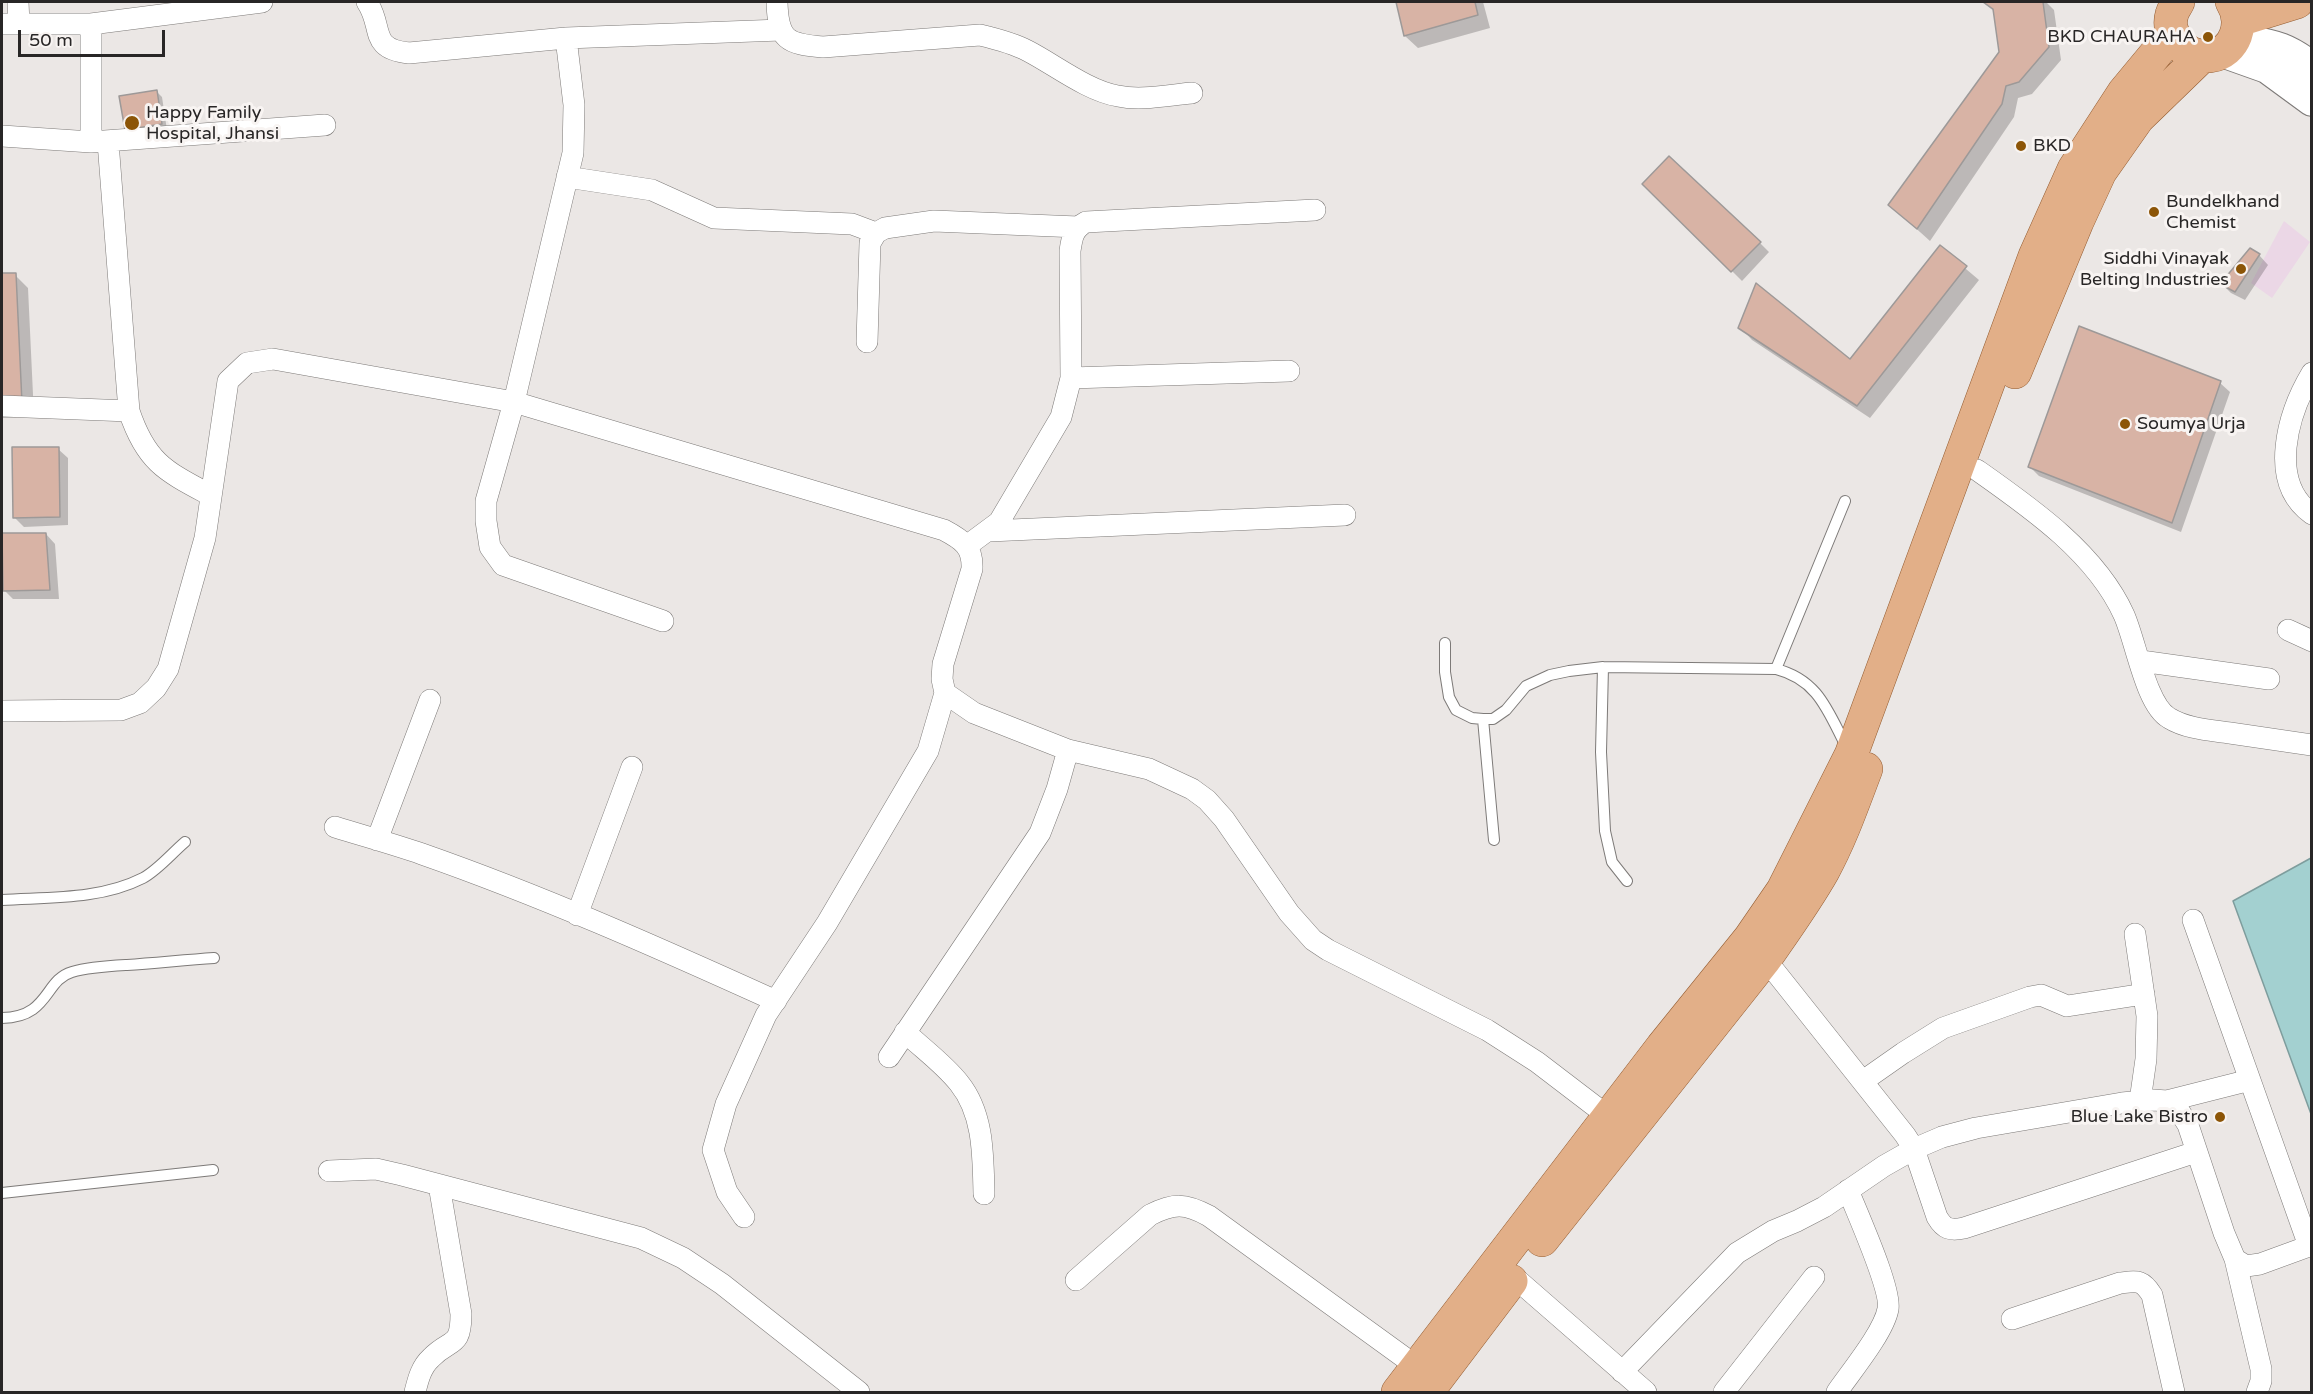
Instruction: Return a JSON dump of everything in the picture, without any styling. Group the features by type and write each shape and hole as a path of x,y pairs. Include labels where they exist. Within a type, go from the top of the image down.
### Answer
{"main road":[{"path":"2170,13 2181,47 2191,54 2226,34 2297,2"},
{"path":"1419,1383 1609,1117 1662,1047 1757,949 1783,890 1851,755 2034,256 2074,169 2124,92 2170,13"},
{"path":"1419,1383 1514,1277 1757,949 1824,870 1847,821 1897,680 2023,349 2100,172 2138,118 2226,34"}],"street":[{"path":"18,2 10,24 91,24 262,2"},
{"path":"367,2 382,42 391,51 409,52 566,38 781,30"},
{"path":"777,2 781,30 790,41 800,45 823,46 980,35 1002,40 1026,50 1089,84 1118,96 1134,98 1191,93"},
{"path":"91,24 100,142 129,411 137,436 146,450 171,474 210,495"},
{"path":"2226,34 2281,47 2291,51 2312,67"},
{"path":"2226,34 2312,101"},
{"path":"566,38 575,124 573,153 513,402 486,501 490,547 503,565 663,621"},
{"path":"2,136 100,142 325,125"},
{"path":"567,177 652,190 714,218 852,224 876,233"},
{"path":"968,545 999,522 1061,417 1071,378 1070,251 1072,236 1078,227 1086,222 1315,210"},
{"path":"867,342 870,243 876,233 885,228 934,221 1078,227"},
{"path":"2,711 121,710 140,703 156,688 168,669 205,538 228,381 247,363 273,359 513,402 944,530 968,545 972,556 972,569 943,664 942,679 945,693 928,751 827,924 766,1015 726,1104 713,1150 727,1192 744,1217"},
{"path":"1071,378 1289,371"},
{"path":"2310,379 2292,418 2284,455 2290,487 2302,508 2312,514"},
{"path":"2,406 129,411"},
{"path":"1977,470 2054,528 2100,576 2117,599 2141,661 2152,699 2167,718 2188,727 2312,745"},
{"path":"989,531 1345,515"},
{"path":"2288,630 2312,641"},
{"path":"2141,661 2269,679"},
{"path":"945,693 974,713 1068,750 1149,769 1192,789 1224,819 1288,913 1313,940 1328,950 1487,1030 1537,1062 1609,1117"},
{"path":"377,840 430,700"},
{"path":"889,1057 1040,833 1057,789 1068,750"},
{"path":"577,915 632,767"},
{"path":"335,827 467,871 660,949 776,1001"},
{"path":"2193,920 2310,1246 2260,1264 2246,1266 2235,1259"},
{"path":"2135,934 2148,1032 2140,1101"},
{"path":"1757,949 1899,1126 1914,1149 1937,1217 1942,1226 1949,1230 1964,1228 2196,1152"},
{"path":"1863,1081 1943,1028 2030,997 2041,995 2067,1006 2144,994"},
{"path":"905,1032 950,1073 972,1105 983,1155 984,1194"},
{"path":"1622,1372 1737,1253 1773,1231 1824,1207 1914,1149 1942,1137 1976,1128 2140,1101 2167,1101 2250,1080"},
{"path":"2167,1101 2178,1109 2188,1125 2235,1259 2261,1369 2261,1381 2257,1392"},
{"path":"329,1171 376,1169 641,1238 683,1257 722,1284 859,1392"},
{"path":"415,1392 423,1368 432,1356 458,1338 461,1326 440,1185"},
{"path":"1837,1392 1873,1340 1889,1309 1887,1291 1848,1190"},
{"path":"1076,1281 1149,1215 1163,1208 1177,1205 1191,1206 1209,1216 1419,1383"},
{"path":"1514,1277 1646,1392"},
{"path":"1724,1392 1814,1277"},
{"path":"2012,1319 2120,1283 2137,1281 2145,1285 2152,1295 2174,1392"}],"lane":[{"path":"1776,669 1845,501"},
{"path":"1445,643 1445,672 1449,696 1456,710 1472,718 1493,719 1506,710 1526,686 1550,675 1603,667 1776,669 1809,683 1851,755"},
{"path":"1603,667 1601,752 1605,831 1612,862 1627,881"},
{"path":"1483,719 1494,840"},
{"path":"2,900 74,896 110,890 144,878 185,842"},
{"path":"2,1018 21,1016 34,1009 69,972 214,958"},
{"path":"2,1194 213,1170"}],"shaded area":[{"path":"2284,221 2310,242 2272,298 2251,283"}],"water":[{"path":"2311,858 2311,1114 2233,901"}],"building":[{"path":"1396,2 1475,2 1478,15 1404,36"},
{"path":"1983,2 2043,2 2049,47 2019,82 2006,86 2002,104 1917,229 1888,205 1999,52 1993,9"},
{"path":"157,90 162,124 125,130 119,96"},
{"path":"1669,156 1761,242 1731,272 1642,184"},
{"path":"1940,245 1967,266 1857,406 1738,328 1756,283 1850,359"},
{"name":"Siddhi Vinayak Belting Industries","path":"2250,248 2260,254 2235,292 2220,284"},
{"path":"2,273 16,273 22,403 2,405"},
{"name":"Soumya Urja","path":"2079,326 2221,381 2172,523 2028,467"},
{"path":"12,447 59,447 60,517 13,518"},
{"path":"2,533 46,533 50,590 3,591"}],"place":[{"name":"BKD CHAURAHA","path":"2208,37"},
{"name":"Happy Family Hospital, Jhansi","path":"132,123"},
{"name":"BKD","path":"2021,146"},
{"name":"Bundelkhand Chemist","path":"2154,212"},
{"name":"Siddhi Vinayak Belting Industries","path":"2241,269"},
{"name":"Soumya Urja","path":"2125,424"},
{"name":"Blue Lake Bistro","path":"2220,1117"}]}
